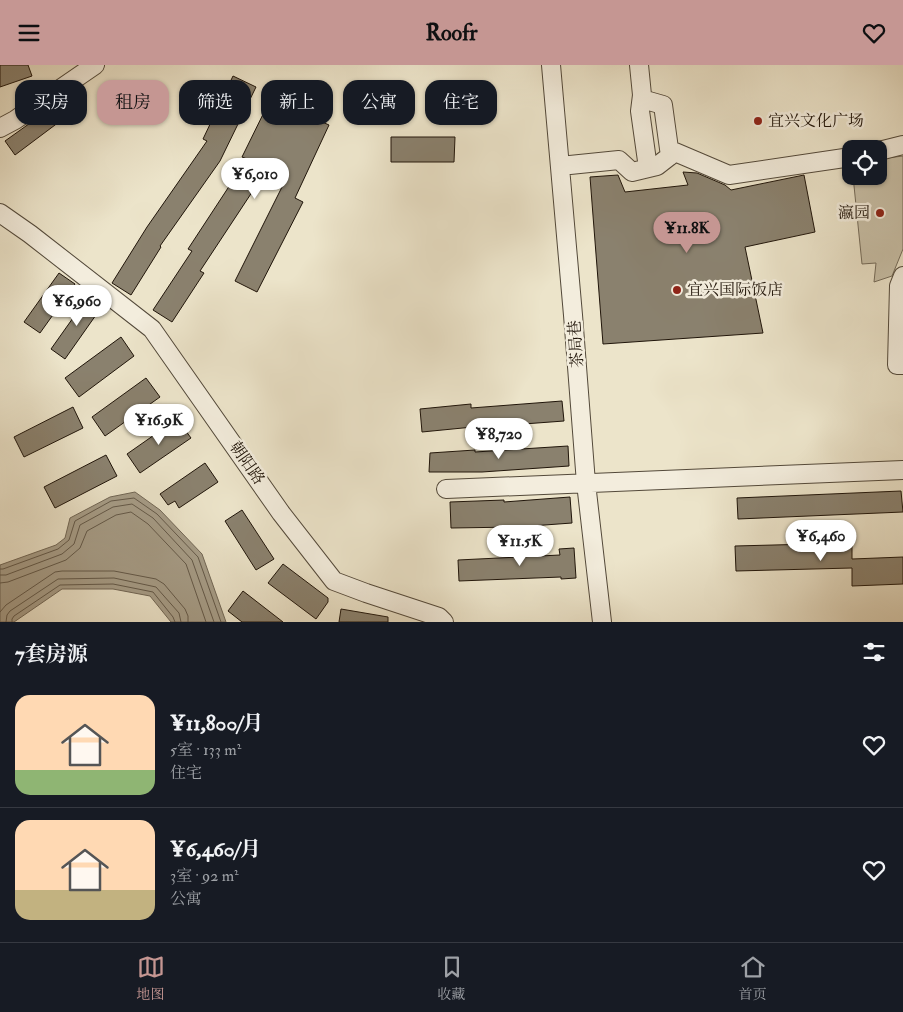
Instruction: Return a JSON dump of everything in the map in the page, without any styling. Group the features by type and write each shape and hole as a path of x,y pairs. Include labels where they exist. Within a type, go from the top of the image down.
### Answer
{"street":[{"path":"0,128 15,120 95,65"},
{"name":"茶局巷","path":"551,65 574,315 586,483 602,622"},
{"path":"639,65 642,99 640,111 648,168"},
{"path":"642,99 663,105 670,156"},
{"path":"887,149 903,145"},
{"path":"560,166 619,160 632,172 656,166 675,152 729,175 842,159"},
{"name":"朝阳路","path":"0,213 30,234 152,329 281,513 334,581 440,617 444,622"},
{"path":"903,276 899,286 897,365 903,365"},
{"path":"446,489 903,470"}],"shaded area":[{"name":"瀛园","path":"903,156 903,249 892,276 874,282 876,263 862,264 854,185 887,185 887,158"}],"water":[{"path":"135,492 160,510 202,554 226,622 171,622 150,596 113,589 62,589 14,622 0,622 0,565 56,545 65,538 70,518 110,497"}],"building":[{"path":"0,65 28,65 32,76 15,80 15,82 0,87"},
{"path":"233,76 241,80 231,80"},
{"path":"251,85 256,87 251,97"},
{"path":"261,118 261,125 329,125 295,198 303,202 257,292 235,281 284,183 264,174 200,271 204,273 172,322 153,310 192,251 188,249 247,159 242,157"},
{"path":"27,125 55,125 15,155 5,141"},
{"path":"210,125 238,125 220,161 160,246 131,295 112,283 147,227 207,141 203,139"},
{"path":"391,137 455,137 454,162 391,162"},
{"name":"宜兴国际饭店","path":"683,172 697,173 725,185 731,190 804,175 815,232 745,247 763,333 603,344 590,177 618,175 625,192 688,185"},
{"path":"59,273 75,284 40,333 24,322"},
{"path":"90,294 103,305 65,359 51,349"},
{"path":"121,337 134,356 79,397 65,378"},
{"path":"146,378 160,397 105,436 92,417"},
{"path":"562,401 564,421 422,432 420,409 471,404 471,408"},
{"path":"73,407 83,428 24,457 14,437"},
{"path":"177,419 191,438 140,473 127,454"},
{"path":"568,446 569,466 482,472 429,472 430,453"},
{"path":"106,455 117,476 55,508 44,487"},
{"path":"205,463 218,482 179,508 175,501 168,505 160,494"},
{"path":"901,491 903,512 738,519 737,498"},
{"path":"570,497 572,523 517,527 451,528 450,502 504,500 504,502"},
{"path":"242,510 274,559 256,570 225,521"},
{"path":"852,543 852,559 903,557 903,584 852,586 852,568 736,571 735,546"},
{"path":"574,548 576,578 459,581 458,560 560,555 559,549"},
{"path":"283,564 328,598 328,602 316,619 268,583"},
{"path":"243,591 283,622 242,622 228,611"},
{"path":"341,609 388,617 388,622 339,622"}],"place":[{"name":"宜兴文化广场","path":"758,121"},
{"name":"瀛园","path":"880,213"},
{"name":"宜兴国际饭店","path":"677,290"}]}
